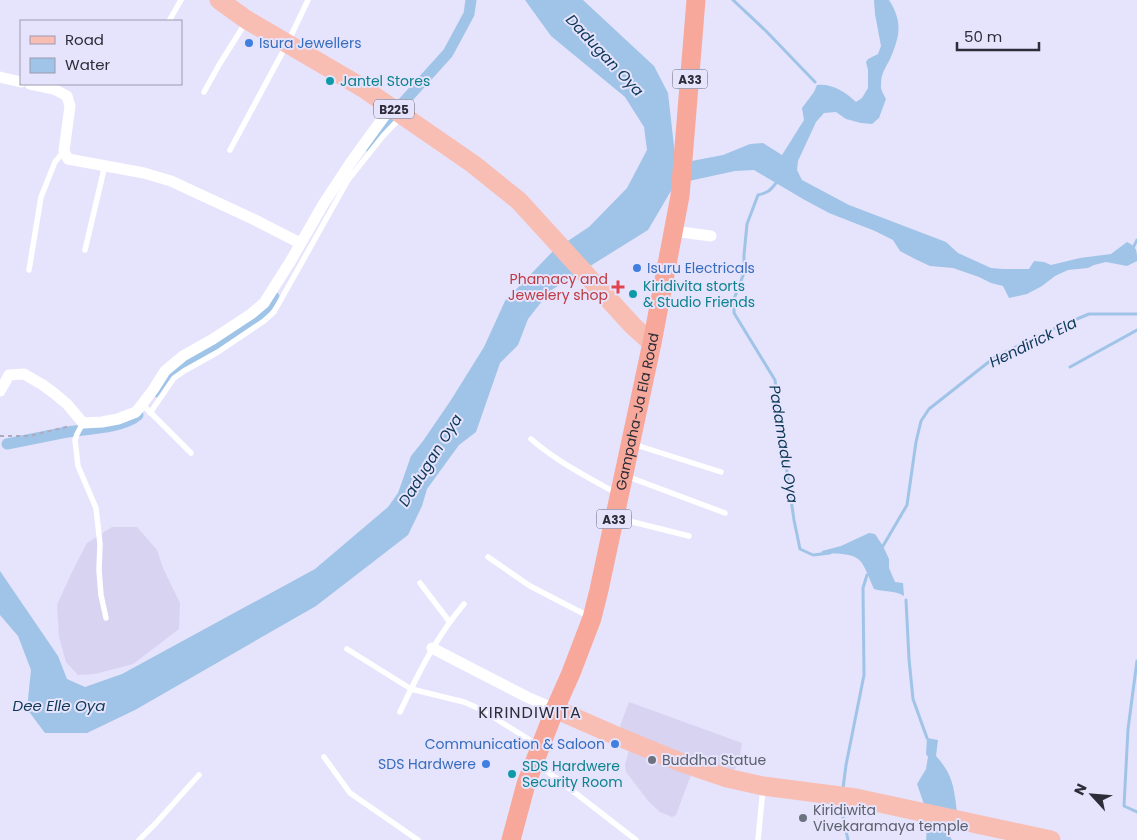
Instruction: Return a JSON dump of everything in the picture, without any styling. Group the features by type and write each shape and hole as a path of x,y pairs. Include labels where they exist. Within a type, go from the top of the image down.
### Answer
{"highway":[{"name":"Gampaha-Ja Ela Road","path":"511,840 526,784 592,618 620,496 652,343 681,188 696,0"}],"main road":[{"name":"B225","path":"219,0 247,20 363,88 473,164 519,201 633,326 652,343"},
{"path":"555,709 680,762 727,778 763,786 856,798 1051,840"}],"street":[{"path":"0,77 20,82"},
{"path":"35,85 54,89 67,96 70,106 64,151 68,159 144,173 171,182 253,219 300,243"},
{"path":"0,391 9,376 24,374 55,394 67,404 83,423 118,419 136,412 165,371 183,356 214,339 264,303 351,162 397,111"},
{"path":"673,231 711,236"},
{"path":"432,648 527,697 555,709"}],"lane":[{"path":"170,20 180,0"},
{"path":"230,150 287,44 308,0"},
{"path":"204,92 247,20"},
{"path":"150,413 174,378 218,352 264,321 274,312 348,180 379,142 397,111"},
{"path":"29,270 41,198 55,162 64,151"},
{"path":"85,250 105,166"},
{"path":"142,404 191,453"},
{"path":"83,423 75,440 78,466 96,508 100,544 99,570 101,595 106,618"},
{"path":"530,439 539,447 620,496"},
{"path":"631,444 721,472"},
{"path":"624,475 725,513"},
{"path":"615,518 690,536"},
{"path":"488,557 530,586 592,618"},
{"path":"420,583 449,621"},
{"path":"400,712 432,648 449,621 464,604"},
{"path":"346,649 411,688 464,702 480,709 537,754 636,840"},
{"path":"324,757 350,793 418,840"},
{"path":"141,840 199,775"},
{"path":"758,840 763,786"}],"path":[{"path":"0,436 30,436 83,423"}],"shaded area":[{"path":"112,527 137,527 157,550 163,568 180,603 179,629 133,664 95,674 78,675 66,662 59,637 57,605 87,543"},
{"path":"629,702 742,743 740,757 735,769 730,773 695,764 676,815 672,817 660,812 649,802 626,772 625,765 632,739 625,736 620,726"}],"water":[{"name":"Dee Elle Oya","path":"525,0 583,0 654,66 668,93 676,164 723,155 750,144 763,143 782,155 804,120 802,108 817,85 828,85 838,89 856,102 862,98 868,88 866,62 878,54 881,46 874,0 889,0 898,22 898,36 882,77 881,88 886,99 879,118 872,124 861,123 846,119 836,112 824,113 816,122 798,161 797,170 802,180 849,205 946,242 958,253 991,268 1029,269 1034,261 1051,265 1080,258 1111,254 1127,242 1136,249 1137,261 1127,266 1106,262 1088,268 1068,270 1027,294 1009,298 1003,286 953,268 930,266 900,251 893,240 829,213 754,170 735,171 675,184 648,230 550,291 528,319 518,345 500,363 476,432 459,445 427,489 422,506 408,535 316,606 135,710 87,733 45,733 27,709 31,670 18,636 0,615 0,571 58,656 67,679 85,687 122,674 315,569 388,507 398,493 411,456 451,400 484,347 505,301 554,250 589,227 627,188 647,150 644,127 625,97 551,36"},
{"path":"869,533 875,534 883,546 889,559 889,568 895,582 903,583 904,596 874,589 859,559 843,554 821,554 822,551 841,546"},
{"path":"927,738 938,740 936,756 946,769 954,788 957,812 949,810 948,833 952,840 926,840 929,806 924,804 917,784 926,769 928,757 926,754"}],"waterway":[{"path":"368,146 401,105 448,53 469,14 471,0"},
{"path":"733,0 815,82"},
{"name":"Padamadu Oya","path":"776,183 768,191 758,195 747,224 744,273 734,299 734,313 775,380 794,520 800,549 813,555 830,553"},
{"path":"1133,248 1137,240"},
{"path":"158,392 166,380 174,373 225,341 263,312 274,297"},
{"name":"Hendirick Ela","path":"883,546 907,505 916,442 921,421 929,409 995,357 1060,326 1089,314 1137,314"},
{"path":"1070,367 1137,330"},
{"path":"7,444 124,423 138,415"},
{"path":"843,788 864,675 863,588 867,575"},
{"path":"906,600 913,699 927,738"},
{"path":"1137,661 1128,729 1124,806 1137,812"},
{"path":"840,803 848,840"}],"place":[{"name":"Isura Jewellers","path":"249,43"},
{"name":"Jantel Stores","path":"330,81"},
{"name":"Isuru Electricals","path":"637,268"},
{"name":"Phamacy and Jewelery shop","path":"618,287"},
{"name":"Kiridivita storts & Studio Friends","path":"633,294"},
{"name":"Communication & Saloon","path":"615,744"},
{"name":"Buddha Statue","path":"652,760"},
{"name":"SDS Hardwere","path":"486,764"},
{"name":"SDS Hardwere Security Room","path":"512,774"},
{"name":"Kiridiwita Vivekaramaya temple","path":"803,818"}],"district":[{"name":"KIRINDIWITA","path":"530,712"}],"water label":[{"name":"Dadugan Oya","path":"605,55"},
{"name":"Dadugan Oya","path":"430,460"}]}
